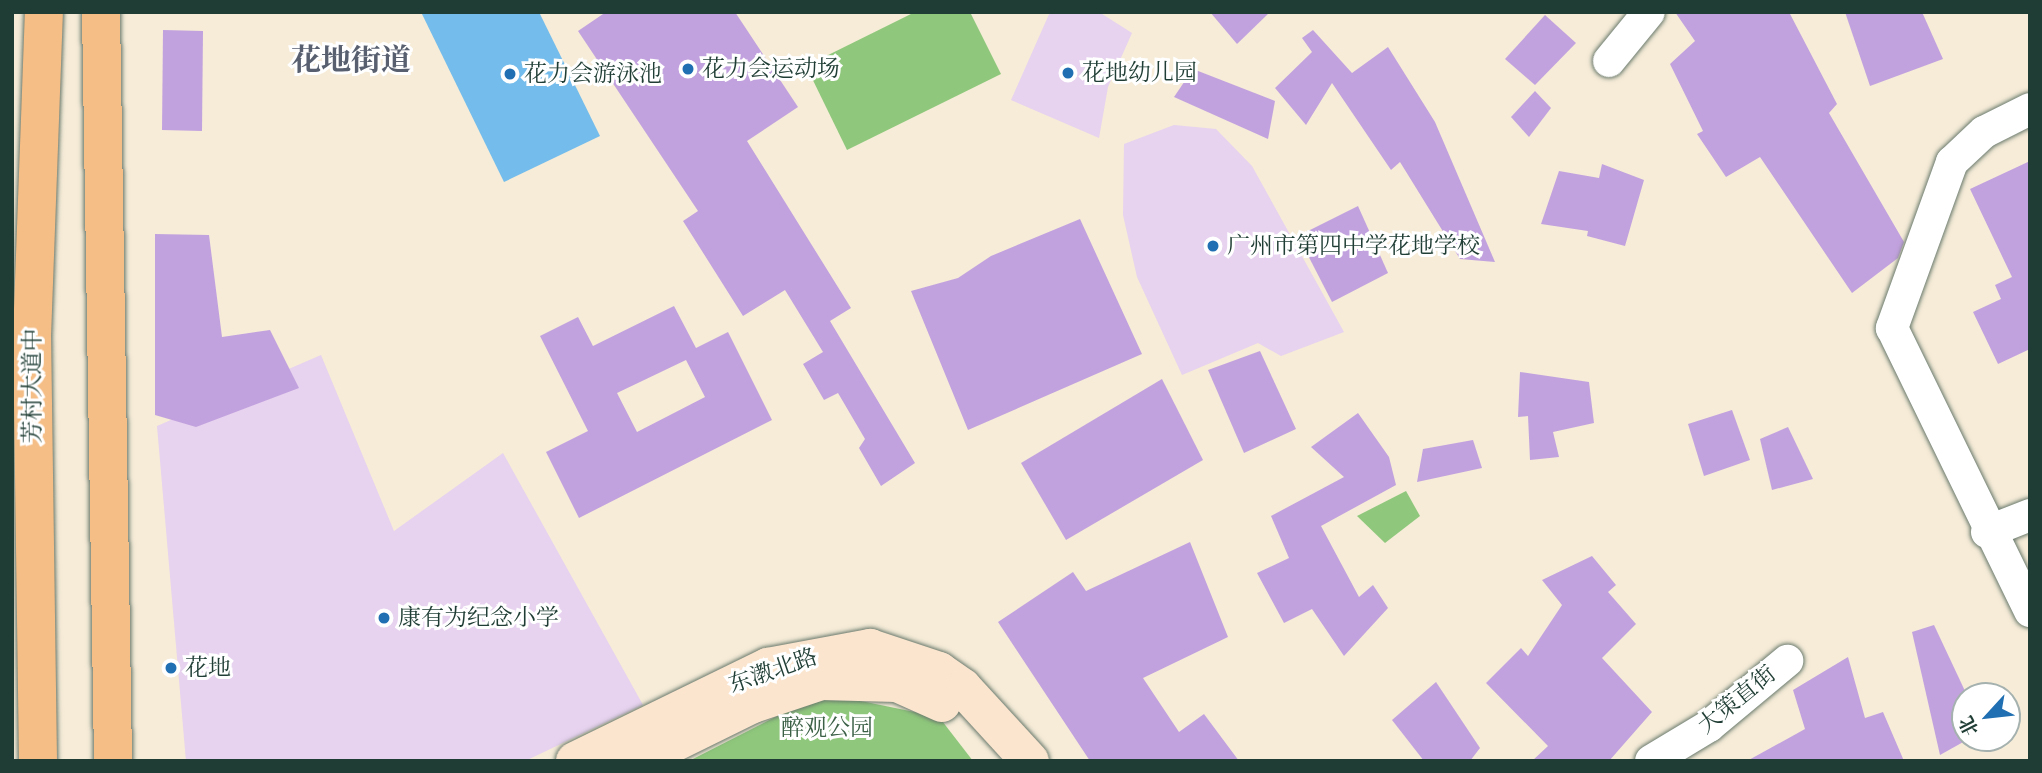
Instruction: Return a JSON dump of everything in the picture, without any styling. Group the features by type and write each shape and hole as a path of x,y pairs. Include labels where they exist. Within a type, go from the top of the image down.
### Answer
{"highway":[{"name":"芳村大道中","path":"37,761 32,337 44,12"},
{"path":"102,12 118,750"}],"main road":[{"name":"东漖北路","path":"575,761 768,667 870,648 947,677 1030,761"},
{"name":"东漖北路","path":"637,761 790,690 862,679 897,683 950,707 995,761"}],"street":[{"path":"1609,61 1649,12"},
{"path":"2030,108 1984,132 1952,162 1892,328 1987,532 2030,611"},
{"path":"1987,532 2030,515"},
{"name":"大策直街","path":"1651,761 1709,726 1787,661"}],"shaded area":[{"name":"花地幼儿园","path":"1050,12 1099,12 1132,33 1108,87 1099,138 1011,100"},
{"name":"广州市第四中学花地学校","path":"1174,125 1216,129 1252,166 1344,332 1281,356 1258,343 1182,375 1137,277 1123,215 1124,144"},
{"name":"康有为纪念小学","path":"321,355 394,531 503,453 643,705 525,761 186,761 157,426"}],"green space":[{"name":"花力会运动场","path":"915,12 970,12 1001,74 847,150 806,66"},
{"path":"1406,491 1420,516 1385,543 1357,516"},
{"name":"醉观公园","path":"822,693 939,717 973,761 689,761"}],"water":[{"name":"花力会游泳池","path":"421,12 539,12 600,136 504,182"}],"building":[{"path":"606,12 735,12 798,107 747,141 851,308 830,321 915,463 881,486 859,448 865,439 838,393 824,400 803,364 823,352 785,290 743,316 683,221 698,211 578,31"},
{"path":"1210,12 1270,12 1237,44"},
{"path":"1675,12 1789,12 1837,104 1829,113 1904,242 1898,258 1852,293 1760,157 1726,177 1697,134 1703,131 1670,64 1695,41"},
{"path":"1845,12 1922,12 1943,59 1870,86"},
{"path":"1545,15 1576,43 1535,85 1505,59"},
{"path":"163,30 203,31 202,131 162,130"},
{"path":"1313,30 1352,73 1388,47 1435,122 1495,262 1460,259 1400,162 1391,170 1332,83 1306,125 1275,88 1312,52 1302,38"},
{"path":"1193,69 1275,101 1268,139 1174,97"},
{"path":"1535,91 1551,108 1529,137 1511,117"},
{"path":"2030,161 2030,349 1998,364 1973,312 2001,299 1995,285 2012,277 1970,189"},
{"path":"1602,164 1644,180 1625,246 1587,236 1588,231 1541,224 1559,171 1599,178"},
{"path":"1358,206 1388,273 1332,302 1298,236"},
{"path":"1080,219 1142,354 968,430 911,291 958,278 991,256"},
{"path":"155,234 209,235 222,337 270,330 299,388 196,427 155,415"},
{"path":"674,306 696,348 728,332 772,420 579,518 546,452 588,431 540,336 578,317 593,346","holes":["686,360 705,397 637,432 617,393"]},
{"path":"1260,351 1296,429 1244,453 1208,370"},
{"path":"1520,372 1589,382 1594,423 1553,432 1559,457 1530,460 1528,416 1518,417"},
{"path":"1162,379 1203,460 1066,540 1021,463"},
{"path":"1732,410 1750,460 1704,476 1688,424"},
{"path":"1358,413 1389,457 1396,485 1321,526 1359,597 1373,585 1388,608 1344,656 1312,609 1284,623 1257,573 1289,558 1271,516 1344,477 1311,447"},
{"path":"1788,427 1813,479 1772,490 1760,439"},
{"path":"1473,440 1482,468 1417,482 1423,449"},
{"path":"1190,542 1228,637 1143,678 1179,732 1204,714 1239,761 1090,761 998,622 1073,572 1086,591"},
{"path":"1592,556 1616,585 1608,592 1636,624 1602,658 1652,712 1609,761 1532,761 1548,746 1486,683 1521,648 1528,656 1562,605 1542,580"},
{"path":"1934,625 1961,682 1951,682 1951,749 1940,755 1912,632"},
{"path":"1848,657 1865,718 1883,712 1904,761 1747,761 1805,729 1793,690"},
{"path":"1436,682 1480,748 1470,761 1424,761 1392,720"}],"place":[{"name":"花力会运动场","path":"688,69"},
{"name":"花地幼儿园","path":"1068,73"},
{"name":"花力会游泳池","path":"510,74"},
{"name":"广州市第四中学花地学校","path":"1213,246"},
{"name":"康有为纪念小学","path":"384,618"},
{"name":"花地","path":"171,668"}],"district":[{"name":"花地街道","path":"351,61"}]}
